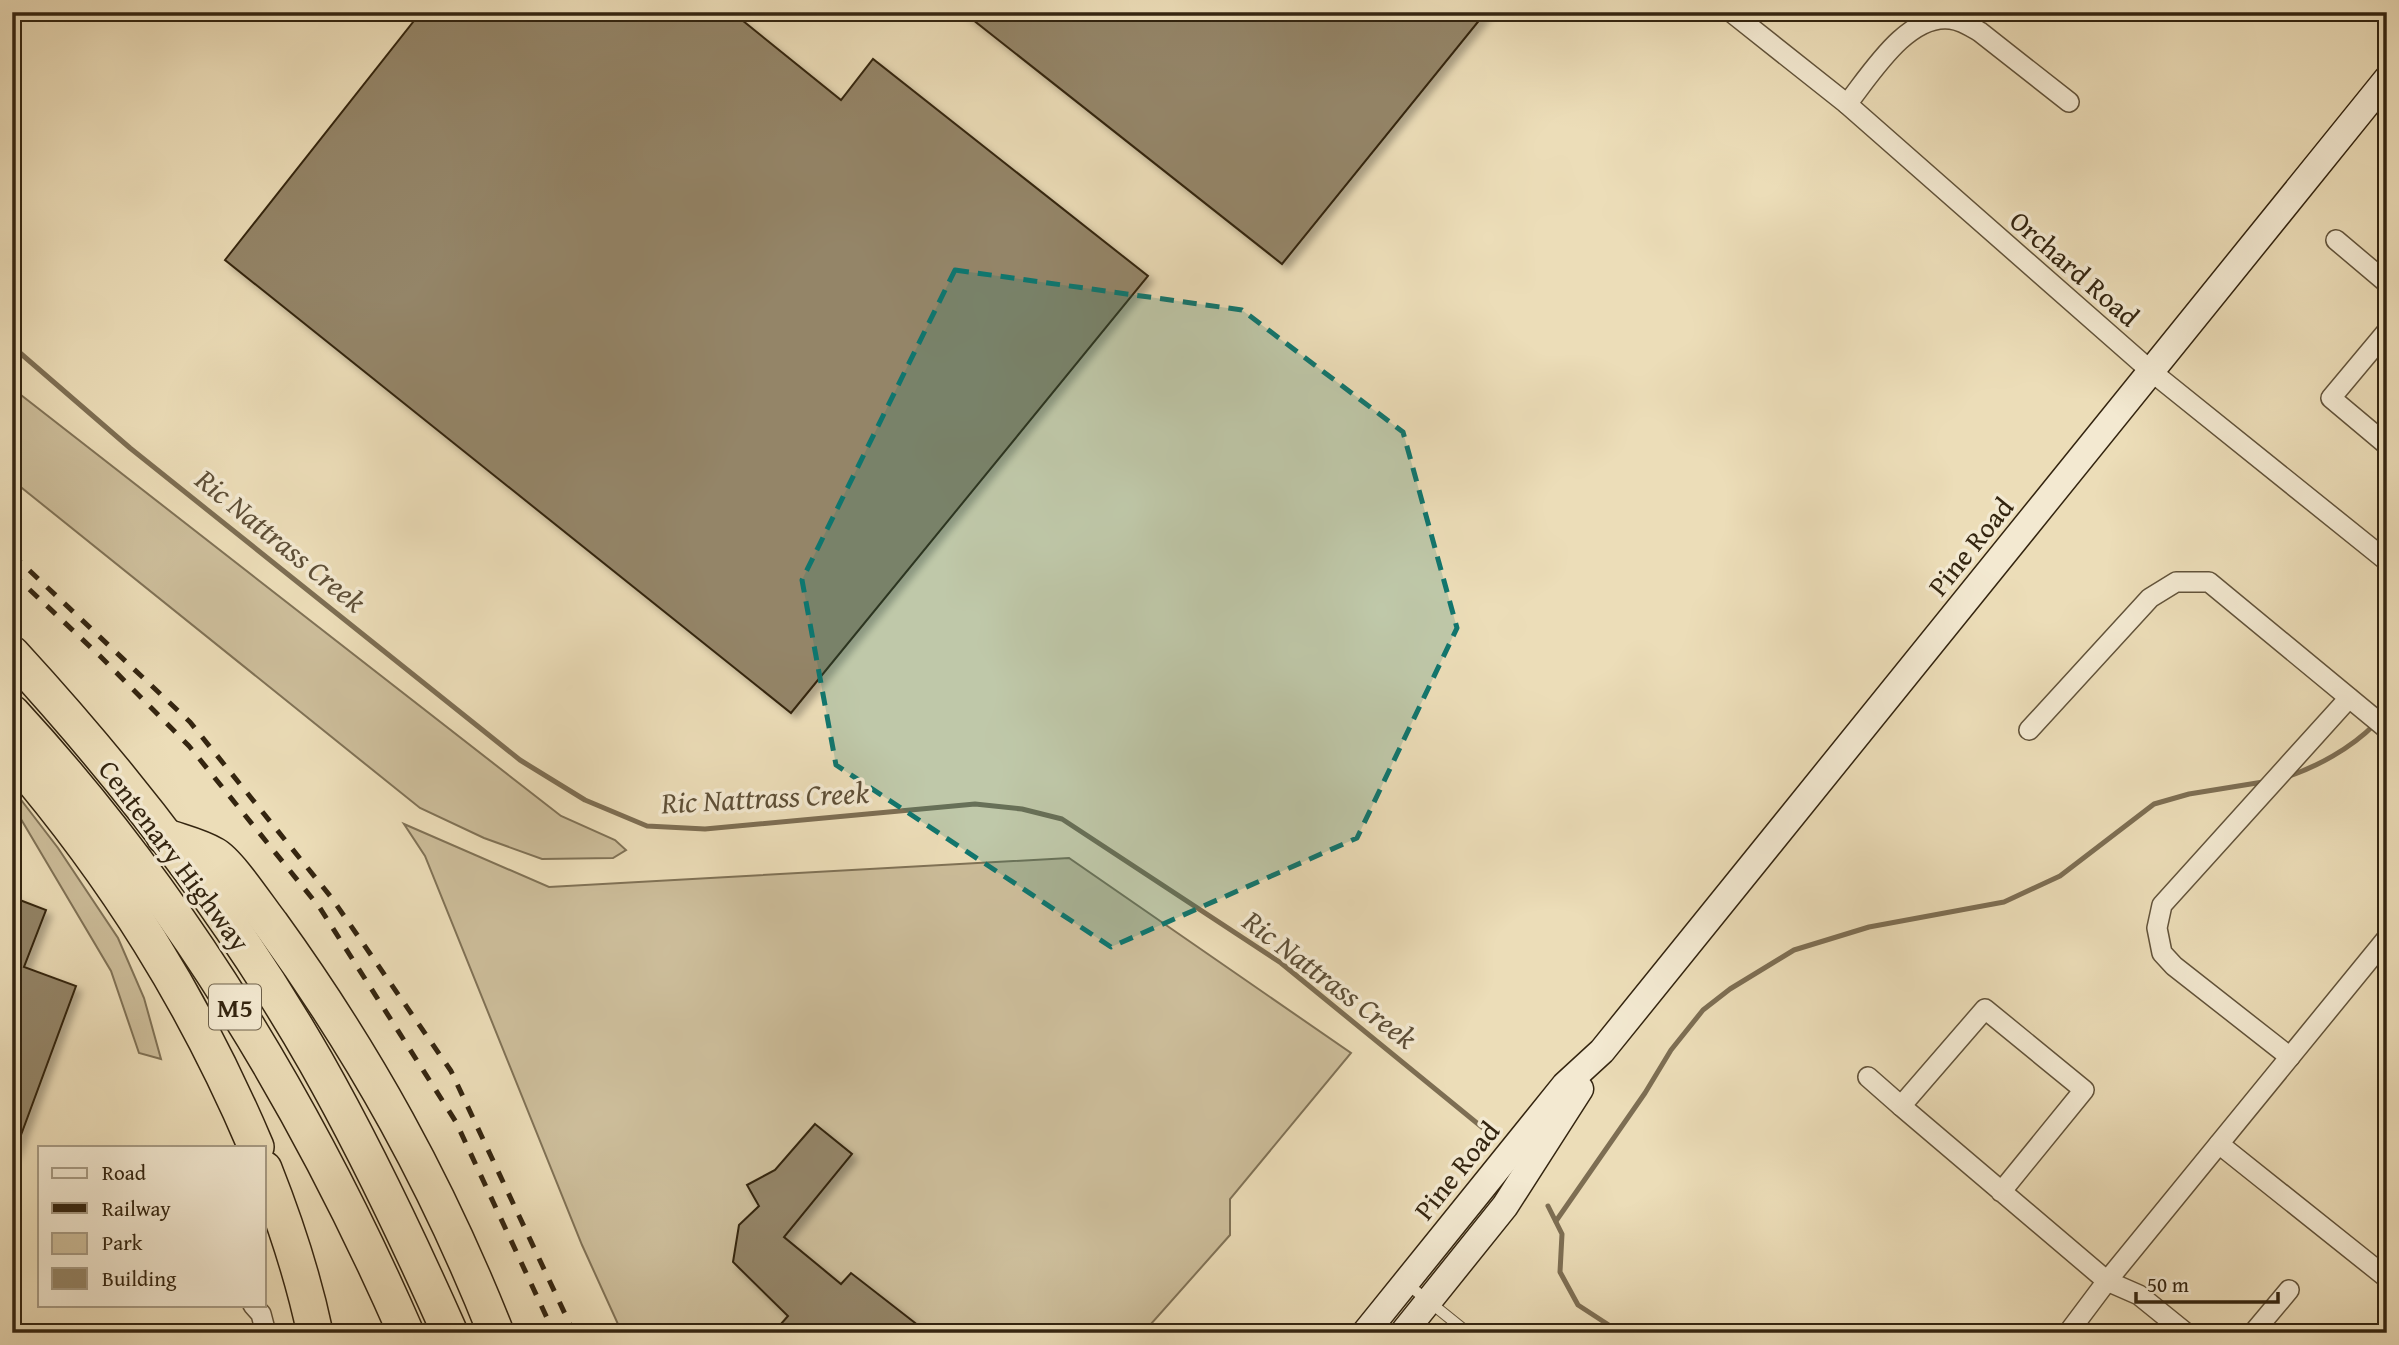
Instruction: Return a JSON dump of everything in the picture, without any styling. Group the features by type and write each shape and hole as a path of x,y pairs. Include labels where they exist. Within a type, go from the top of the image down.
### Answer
{"highway":[{"name":"Centenary Highway","path":"12,654 92,744 164,836 245,949 315,1060 383,1187 450,1333"},
{"name":"Centenary Highway","path":"12,713 121,843 225,992 274,1070 325,1163 351,1212 406,1333"},
{"path":"12,755 72,829 145,933 211,1047 256,1146"},
{"path":"164,836 216,855 246,891 320,993 351,1040 416,1154 472,1273 496,1333"},
{"path":"266,1175 292,1247 315,1333"}],"street":[{"name":"Orchard Road","path":"1731,12 1847,104 2152,372 2387,561"},
{"path":"1847,104 1894,46 1913,29 1931,20 1950,18 1964,22 1980,32 2070,102"},
{"name":"Pine Road","path":"1365,1333 1565,1085 1602,1051 2387,79"},
{"path":"2336,240 2387,283"},
{"path":"2387,331 2331,398 2387,445"},
{"path":"2029,730 2150,598 2176,582 2209,582 2387,729"},
{"path":"2290,1057 2174,966 2162,953 2157,928 2162,905 2348,698"},
{"path":"2068,1333 2107,1281 2387,938"},
{"path":"1901,1106 1985,1009 2084,1090 2001,1192"},
{"name":"Pine Road","path":"1403,1333 1505,1206 1573,1102 1602,1051"},
{"path":"1868,1077 2107,1281 2139,1295 2186,1333"},
{"path":"2219,1143 2387,1278"},
{"path":"2253,1333 2289,1290"},
{"path":"254,1306 261,1314 266,1333"}],"lane":[{"path":"1405,1282 1468,1333"}],"highlighted area":[{"path":"955,270 1242,310 1403,432 1457,628 1357,838 1111,947 836,765 802,580"}],"green space":[{"path":"12,388 561,816 615,840 626,850 613,858 542,859 484,838 420,808 12,480"},
{"path":"12,788 58,848 118,938 144,998 161,1059 139,1053 111,971 12,804"},
{"path":"404,824 549,887 1069,858 1351,1053 1230,1199 1230,1235 1143,1333 622,1333 582,1245 425,856"}],"building":[{"path":"421,12 732,12 841,100 873,59 1148,276 791,713 225,260"},
{"path":"963,12 1486,12 1282,264"},
{"path":"12,897 46,910 24,967 76,986 14,1154"},
{"path":"815,1124 852,1154 784,1237 841,1284 851,1273 928,1333 773,1333 788,1316 733,1262 739,1225 759,1206 747,1185 775,1170"}],"waterway":[{"name":"Ric Nattrass Creek","path":"12,346 130,448 520,760 585,800 647,826 705,829 975,804 1022,809 1062,819 1281,963 1494,1137"},
{"path":"2286,777 2333,756 2374,725"},
{"path":"1556,1221 1645,1093 1671,1050 1703,1010 1730,989 1794,950 1869,927 2004,902 2060,876 2154,804 2189,794 2263,782"},
{"name":"Ric Nattrass Creek","path":"1548,1206 1562,1234 1560,1272 1578,1305 1621,1333"}],"railway":[{"path":"12,554 190,722 331,897 451,1071 574,1333"},
{"path":"12,573 100,656 189,746 320,908 456,1122 554,1333"}]}
